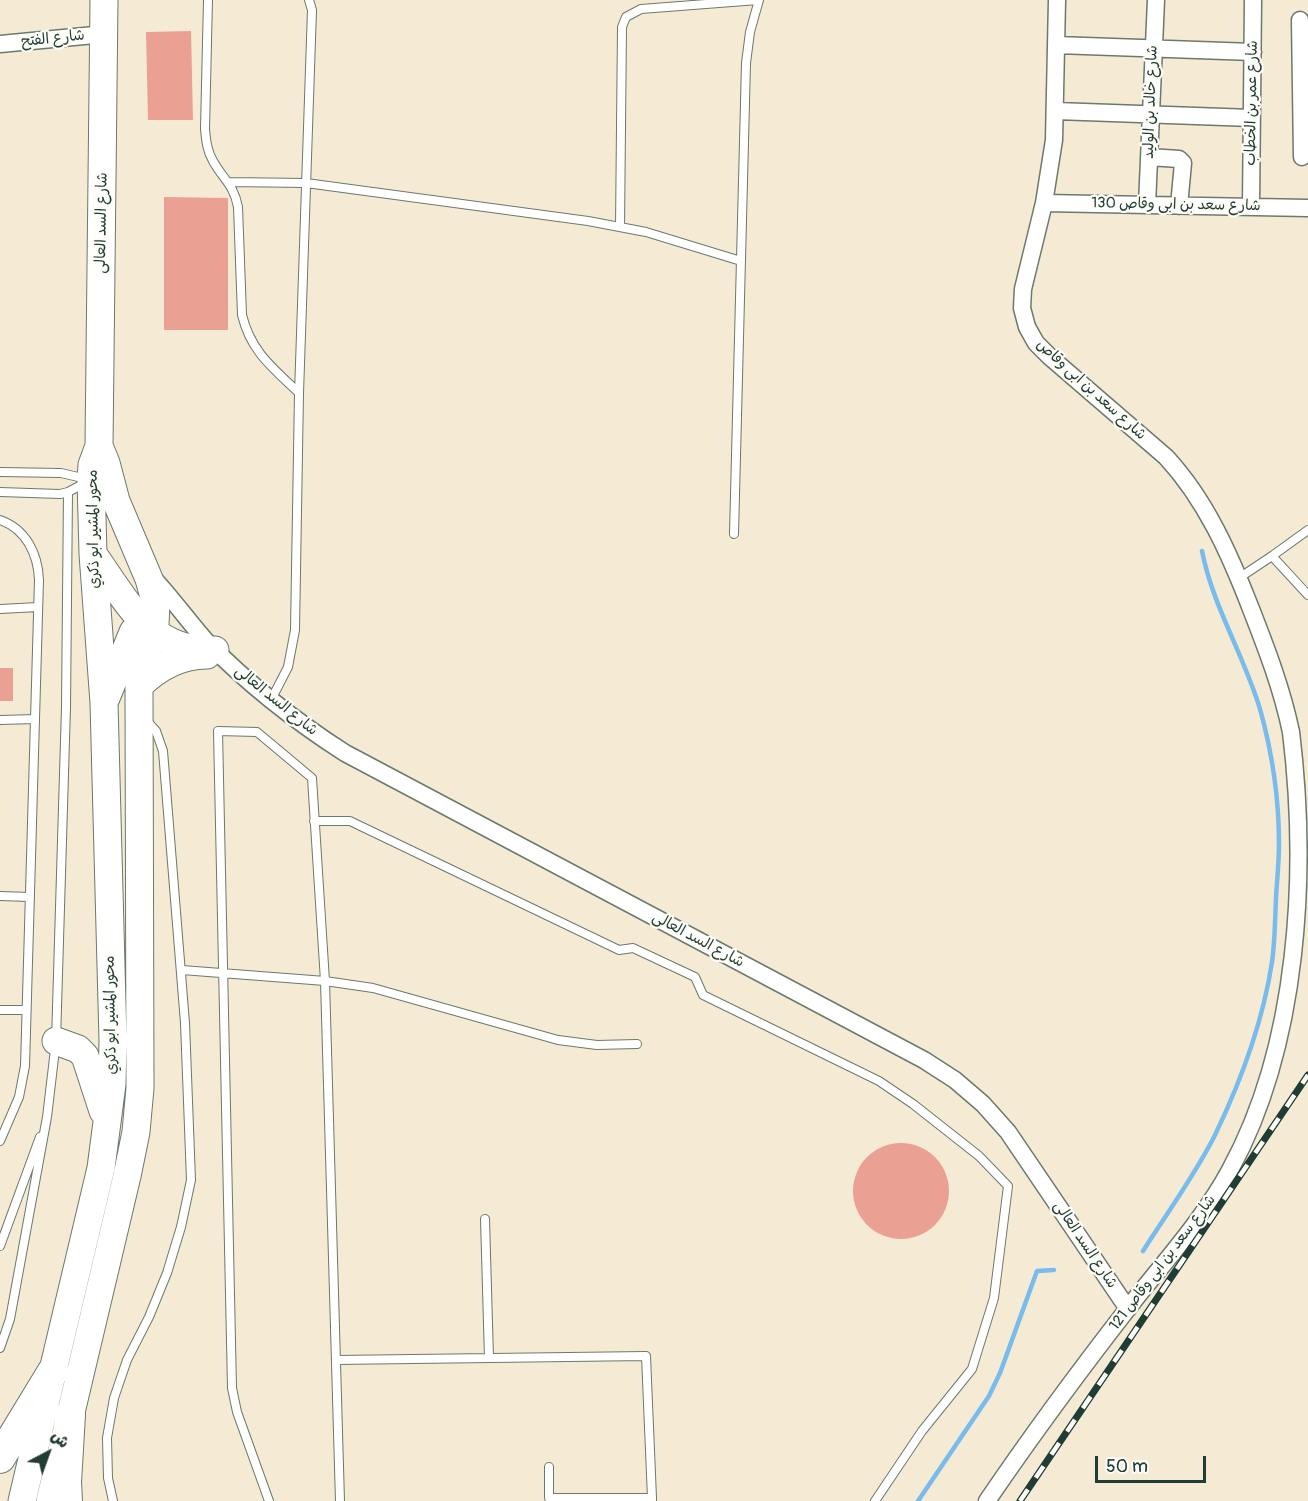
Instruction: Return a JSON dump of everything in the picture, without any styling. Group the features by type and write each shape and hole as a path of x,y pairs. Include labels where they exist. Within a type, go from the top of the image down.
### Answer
{"highway":[{"path":"0,1458 53,1371"},
{"path":"67,1501 70,1415"}],"main road":[{"name":"شارع السد العالى","path":"99,446 104,0"},
{"name":"محور المشير ابو ذكري","path":"22,1501 101,1168 112,1084 113,1041 104,703 93,554 79,486 92,465 99,446"},
{"name":"محور المشير ابو ذكري","path":"50,1501 127,1176 136,1132 140,1088 139,686 154,591 116,501 99,446"},
{"path":"93,554 150,623 182,647 214,649"},
{"path":"104,703 133,632 150,623"},
{"path":"139,686 157,670 180,659 214,649"},
{"path":"56,1041 78,1049 85,1056 108,1126"}],"street":[{"name":"شارع سعد بن ابى وقاص","path":"1058,0 1056,111 1044,203 1023,289 1022,308 1027,327 1036,343 1050,357 1166,457 1182,474 1208,514 1239,578"},
{"name":"شارع خالد بن الوليد","path":"1147,205 1156,0"},
{"name":"شارع عمر بن الخطاب","path":"1251,207 1253,0"},
{"path":"1300,20 1305,114 1301,157"},
{"name":"شارع الفتح","path":"0,44 105,34"},
{"path":"1057,45 1253,52"},
{"path":"1056,111 1252,118"},
{"path":"1149,157 1179,159 1183,163 1179,206"},
{"name":"شارع سعد بن ابى وقاص 130","path":"1044,203 1308,208"},
{"name":"شارع السد العالى","path":"143,568 214,649 271,700 345,753 924,1060 955,1080 983,1104 1008,1132 1128,1309"},
{"name":"شارع سعد بن ابى وقاص 121","path":"987,1501 1014,1461 1211,1202 1244,1143 1262,1102 1279,1048 1298,956 1305,895 1306,855 1299,774 1282,694 1239,578"}],"lane":[{"path":"208,0 205,129 212,160 236,193 242,315 246,333 254,347 299,393"},
{"path":"271,700 288,667 295,630 299,393 312,10 309,0"},
{"path":"620,227 622,27 626,17 641,9 759,0 750,32 746,63 734,534"},
{"path":"229,182 306,183 620,227 741,261"},
{"path":"0,471 61,473 79,486"},
{"path":"0,492 79,486"},
{"path":"0,1348 10,1318 47,1116 56,1041 66,707 79,486"},
{"path":"0,520 9,523 29,543 36,556 38,569 30,897 22,1082 19,1097 3,1126 0,1141"},
{"path":"1239,578 1308,530"},
{"path":"1272,556 1308,595"},
{"path":"0,609 38,607"},
{"path":"113,1501 108,1478 107,1438 114,1398 127,1360 149,1317 167,1273 181,1227 191,1180 182,970 163,751 156,731 139,715"},
{"path":"0,720 35,718"},
{"path":"269,1501 237,1412 232,1388 218,731 258,732 312,778 325,981 340,1501"},
{"path":"315,821 350,821 619,950 633,948 695,977 704,995 879,1081 913,1104 979,1156 1008,1186 994,1298 972,1369 922,1431 875,1501"},
{"path":"0,896 30,897"},
{"path":"182,970 325,981 373,988 558,1040 597,1045 637,1044"},
{"path":"0,1010 26,1010"},
{"path":"0,1246 47,1116"},
{"path":"485,1220 489,1358"},
{"path":"336,1360 646,1356 652,1500 549,1498 549,1467"}],"building":[{"path":"191,31 193,120 148,120 146,32"},
{"path":"164,197 228,198 228,330 164,330"},
{"path":"0,668 13,668 13,701 0,701"},
{"path":"901,1143 919,1147 935,1157 945,1173 949,1191 945,1209 935,1225 919,1235 901,1239 883,1235 867,1225 857,1209 853,1191 857,1173 867,1157 883,1147"}],"waterway":[{"path":"1143,1251 1199,1165 1234,1093 1263,1006 1274,946 1279,844 1278,810 1271,759 1260,709 1246,669 1213,592 1202,551"},
{"path":"918,1501 989,1396 1000,1373 1037,1271 1054,1270"}],"railway":[{"path":"1020,1501 1308,1075"}]}
